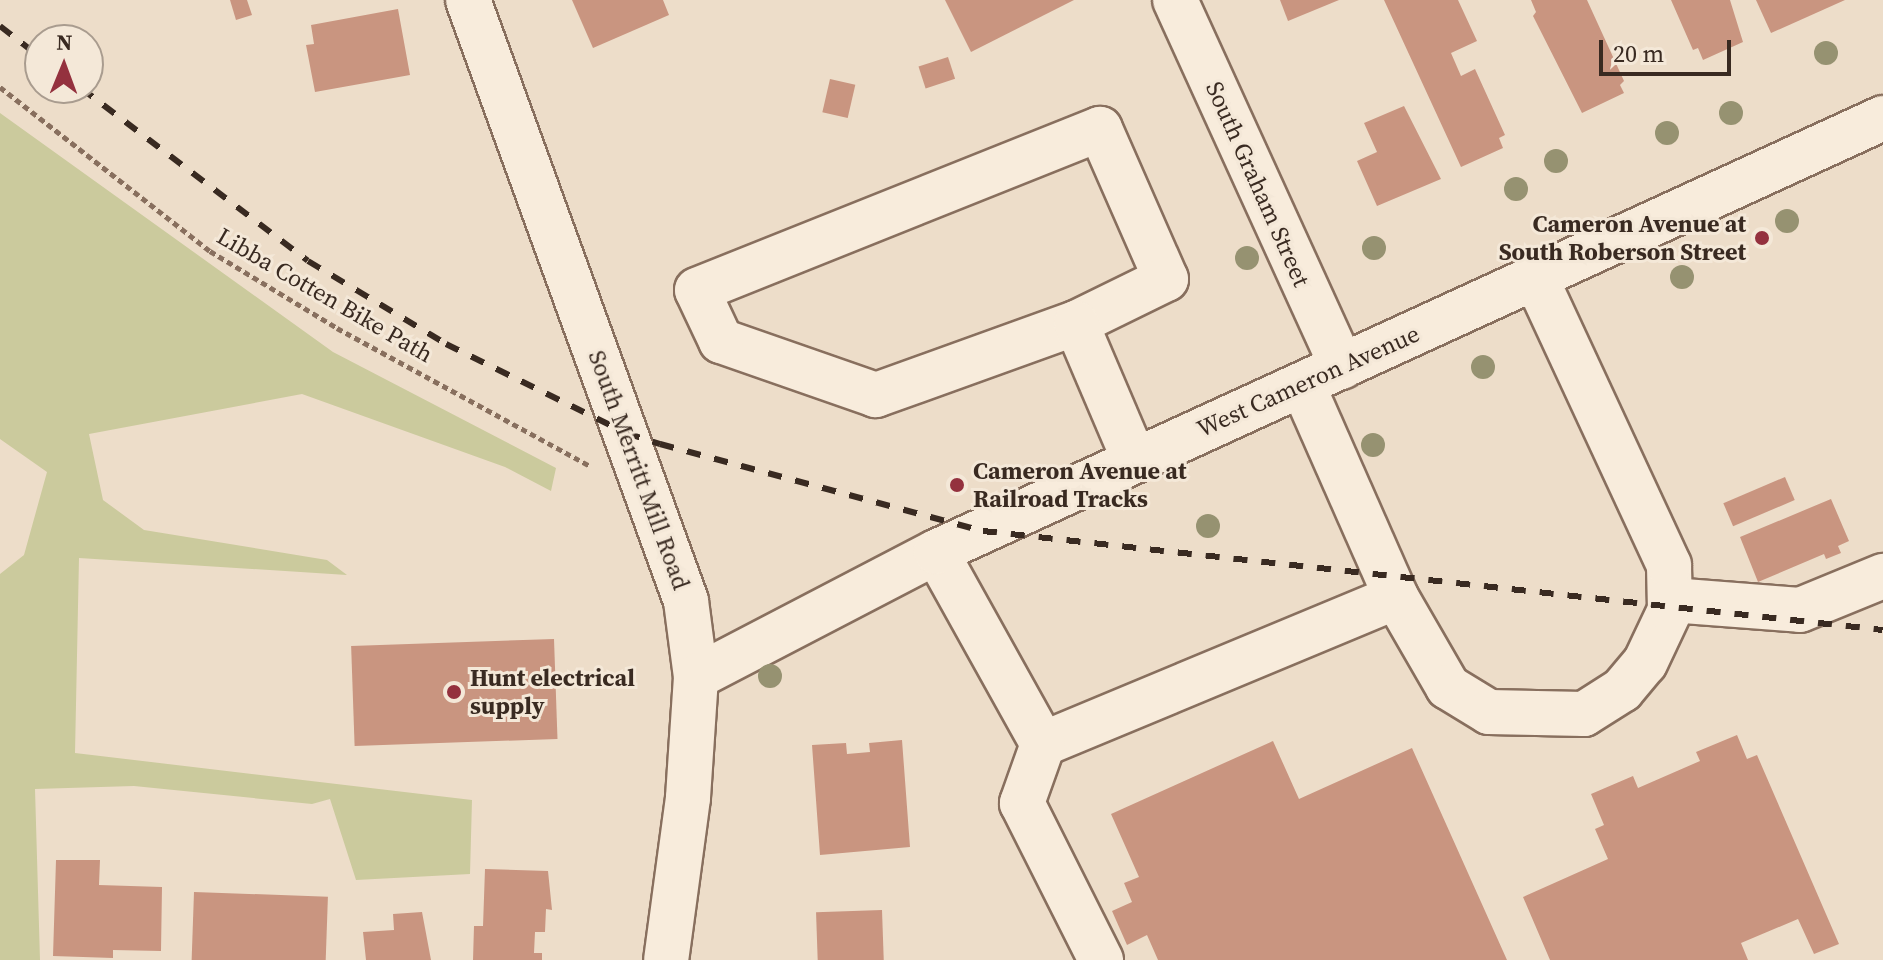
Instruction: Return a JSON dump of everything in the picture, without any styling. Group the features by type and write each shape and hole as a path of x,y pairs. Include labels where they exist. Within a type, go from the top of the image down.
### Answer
{"street":[{"name":"South Merritt Mill Road","path":"468,0 681,582 696,677 688,798 666,960"},
{"name":"South Graham Street","path":"1175,0 1342,367"},
{"name":"West Cameron Avenue","path":"696,677 936,552 1883,118"},
{"path":"1100,129 1166,279 1076,323 876,395 721,341 697,290 1100,129"},
{"path":"1303,386 1396,597 1448,687 1489,712 1541,717 1584,714 1622,690 1645,663 1671,600 1669,565 1536,278"},
{"path":"1076,323 1134,459"},
{"path":"936,552 1043,744"},
{"path":"1671,600 1800,610 1883,576"},
{"path":"1101,960 1022,803 1043,744 1396,597"}],"path":[{"name":"Libba Cotten Bike Path","path":"0,87 210,251 337,328 653,503"}],"green space":[{"path":"0,113 333,352 556,468 551,491 505,467 302,394 89,434 103,500 144,530 327,560 347,575 79,558 75,753 472,800 470,874 356,880 330,799 312,804 134,786 35,789 40,960 0,960 0,574 24,555 47,472 0,439"}],"building":[{"path":"230,0 247,0 252,15 236,20"},
{"path":"572,0 663,0 669,15 593,48"},
{"path":"945,0 1074,0 971,52"},
{"path":"1280,0 1339,0 1288,21"},
{"path":"1384,0 1458,0 1477,41 1451,53 1461,76 1475,69 1505,135 1499,138 1503,148 1461,167"},
{"path":"1531,0 1587,0 1624,81 1620,85 1624,93 1582,113 1533,16 1536,12"},
{"path":"1671,0 1730,0 1743,42 1703,60 1698,48 1693,50"},
{"path":"1756,0 1845,0 1771,33"},
{"path":"398,9 410,75 315,92 306,45 314,44 311,25"},
{"path":"948,57 955,79 926,88 919,67"},
{"path":"830,79 855,85 848,118 822,112"},
{"path":"1404,106 1441,179 1377,206 1357,161 1377,152 1364,123"},
{"path":"1785,477 1795,500 1733,526 1723,503"},
{"path":"1831,499 1849,541 1838,546 1841,553 1826,559 1824,554 1758,582 1740,537"},
{"name":"Hunt electrical supply","path":"554,639 557,739 355,746 351,646"},
{"path":"1737,735 1747,759 1757,755 1839,944 1814,954 1798,919 1741,943 1748,960 1550,960 1523,897 1608,859 1595,829 1604,825 1591,794 1633,776 1638,788 1700,761 1696,752"},
{"path":"902,740 910,847 820,855 812,745 846,743 847,754 870,752 869,743"},
{"path":"1273,741 1299,799 1412,748 1507,960 1158,960 1147,935 1127,945 1112,911 1132,902 1124,883 1139,877 1111,814"},
{"path":"56,860 100,860 99,885 162,887 161,951 113,950 113,958 53,956"},
{"path":"485,869 548,871 552,910 546,909 545,932 535,932 534,953 542,953 542,960 473,960 474,926 483,926"},
{"path":"194,892 328,897 326,960 192,960"},
{"path":"882,910 884,960 818,960 816,912"},
{"path":"422,912 431,960 366,960 363,932 394,930 393,914"}],"railway":[{"path":"0,26 24,45"},
{"path":"102,104 308,261 446,344 626,433 660,444 983,531 1883,630"}],"place":[{"name":"Cameron Avenue at South Roberson Street","path":"1762,238"},
{"name":"Cameron Avenue at Railroad Tracks","path":"957,485"},
{"name":"Hunt electrical supply","path":"454,692"}]}
